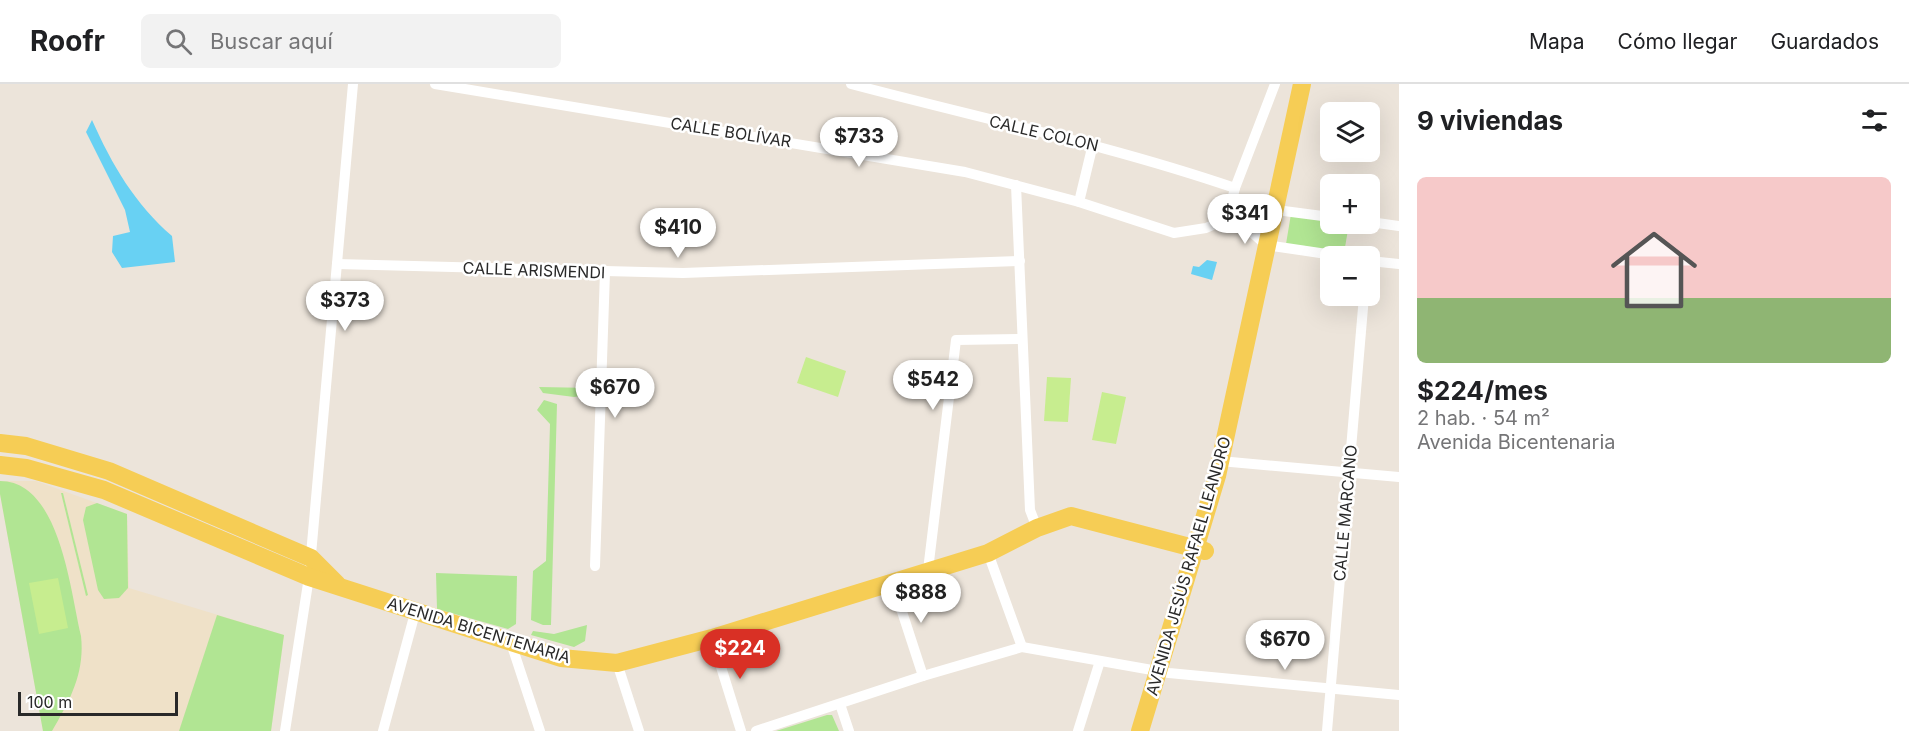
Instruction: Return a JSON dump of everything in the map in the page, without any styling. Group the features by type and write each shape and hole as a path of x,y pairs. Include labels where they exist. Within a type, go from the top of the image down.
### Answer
{"main road":[{"name":"AVENIDA JESÚS RAFAEL LEANDRO","path":"1152,731 1164,672 1225,462 1271,246 1302,84"},
{"name":"AVENIDA JESÚS RAFAEL LEANDRO","path":"1271,246 1284,211 1312,84"},
{"name":"AVENIDA BICENTENARIA","path":"0,443 26,446 109,471 311,558 338,585"},
{"name":"AVENIDA BICENTENARIA","path":"0,465 26,468 104,490 309,577 415,613 561,658 617,663 712,638 988,553 1037,528 1071,516 1200,550"},
{"name":"AVENIDA JESÚS RAFAEL LEANDRO","path":"1140,731 1164,672"}],"street":[{"path":"285,731 311,558 353,84"},
{"name":"CALLE BOLÍVAR","path":"435,84 911,162 1042,192 1174,233 1206,228 1222,221 1229,212"},
{"name":"CALLE COLON","path":"851,84 987,120 1093,144 1235,188"},
{"path":"1275,84 1235,188 1229,212 1271,246 1320,253"},
{"path":"1079,202 1093,144"},
{"path":"1016,185 1019,212 1021,339 1030,510 1037,528"},
{"path":"1019,212 1024,201 1042,192"},
{"path":"1284,211 1320,216"},
{"path":"1380,223 1399,225"},
{"name":"CALLE ARISMENDI","path":"337,264 683,273 1020,261"},
{"path":"1380,262 1399,264"},
{"path":"595,566 605,272"},
{"name":"CALLE MARCANO","path":"1327,731 1363,306"},
{"path":"928,570 956,340 1021,339"},
{"path":"1225,462 1399,477"},
{"path":"988,553 1022,647"},
{"path":"892,581 923,676"},
{"path":"382,731 415,613"},
{"path":"712,638 741,731"},
{"path":"511,643 540,731"},
{"path":"756,731 923,676 1022,647 1164,672 1329,690 1399,694"},
{"path":"1078,731 1100,661"},
{"path":"617,663 639,731"},
{"path":"840,704 849,731"}],"shaded area":[{"path":"0,481 36,481 127,514 129,588 284,635 271,731 43,731 0,494"}],"green space":[{"path":"1291,214 1320,218 1320,234 1347,234 1345,246 1320,246 1320,249 1286,244"},
{"path":"806,357 846,371 838,397 797,383"},
{"path":"1047,377 1071,378 1068,422 1044,421"},
{"path":"539,387 593,388 592,394 574,397 543,393"},
{"path":"1102,392 1126,397 1116,444 1092,440"},
{"path":"544,400 557,404 551,625 543,625 531,620 533,571 546,561 550,424 537,410"},
{"path":"0,481 20,486 36,499 49,518 59,541 72,592 81,636 81,662 75,686 52,731 43,731 0,494"},
{"path":"61,493 63,493 88,595 86,596"},
{"path":"97,503 127,514 128,588 119,598 104,599 98,590 83,520 86,507"},
{"path":"436,573 517,576 516,624 508,629 437,609"},
{"path":"58,578 68,628 39,634 29,583"},
{"path":"217,615 284,635 271,731 179,731"},
{"path":"587,625 585,641 574,647 531,635 533,631 554,634"},
{"path":"827,715 832,715 839,731 776,731"}],"water":[{"path":"92,120 126,183 147,211 172,236 175,262 122,268 112,252 113,236 130,232 125,210 86,132"},
{"path":"1207,260 1217,262 1212,280 1191,274 1193,266 1199,267"}]}
